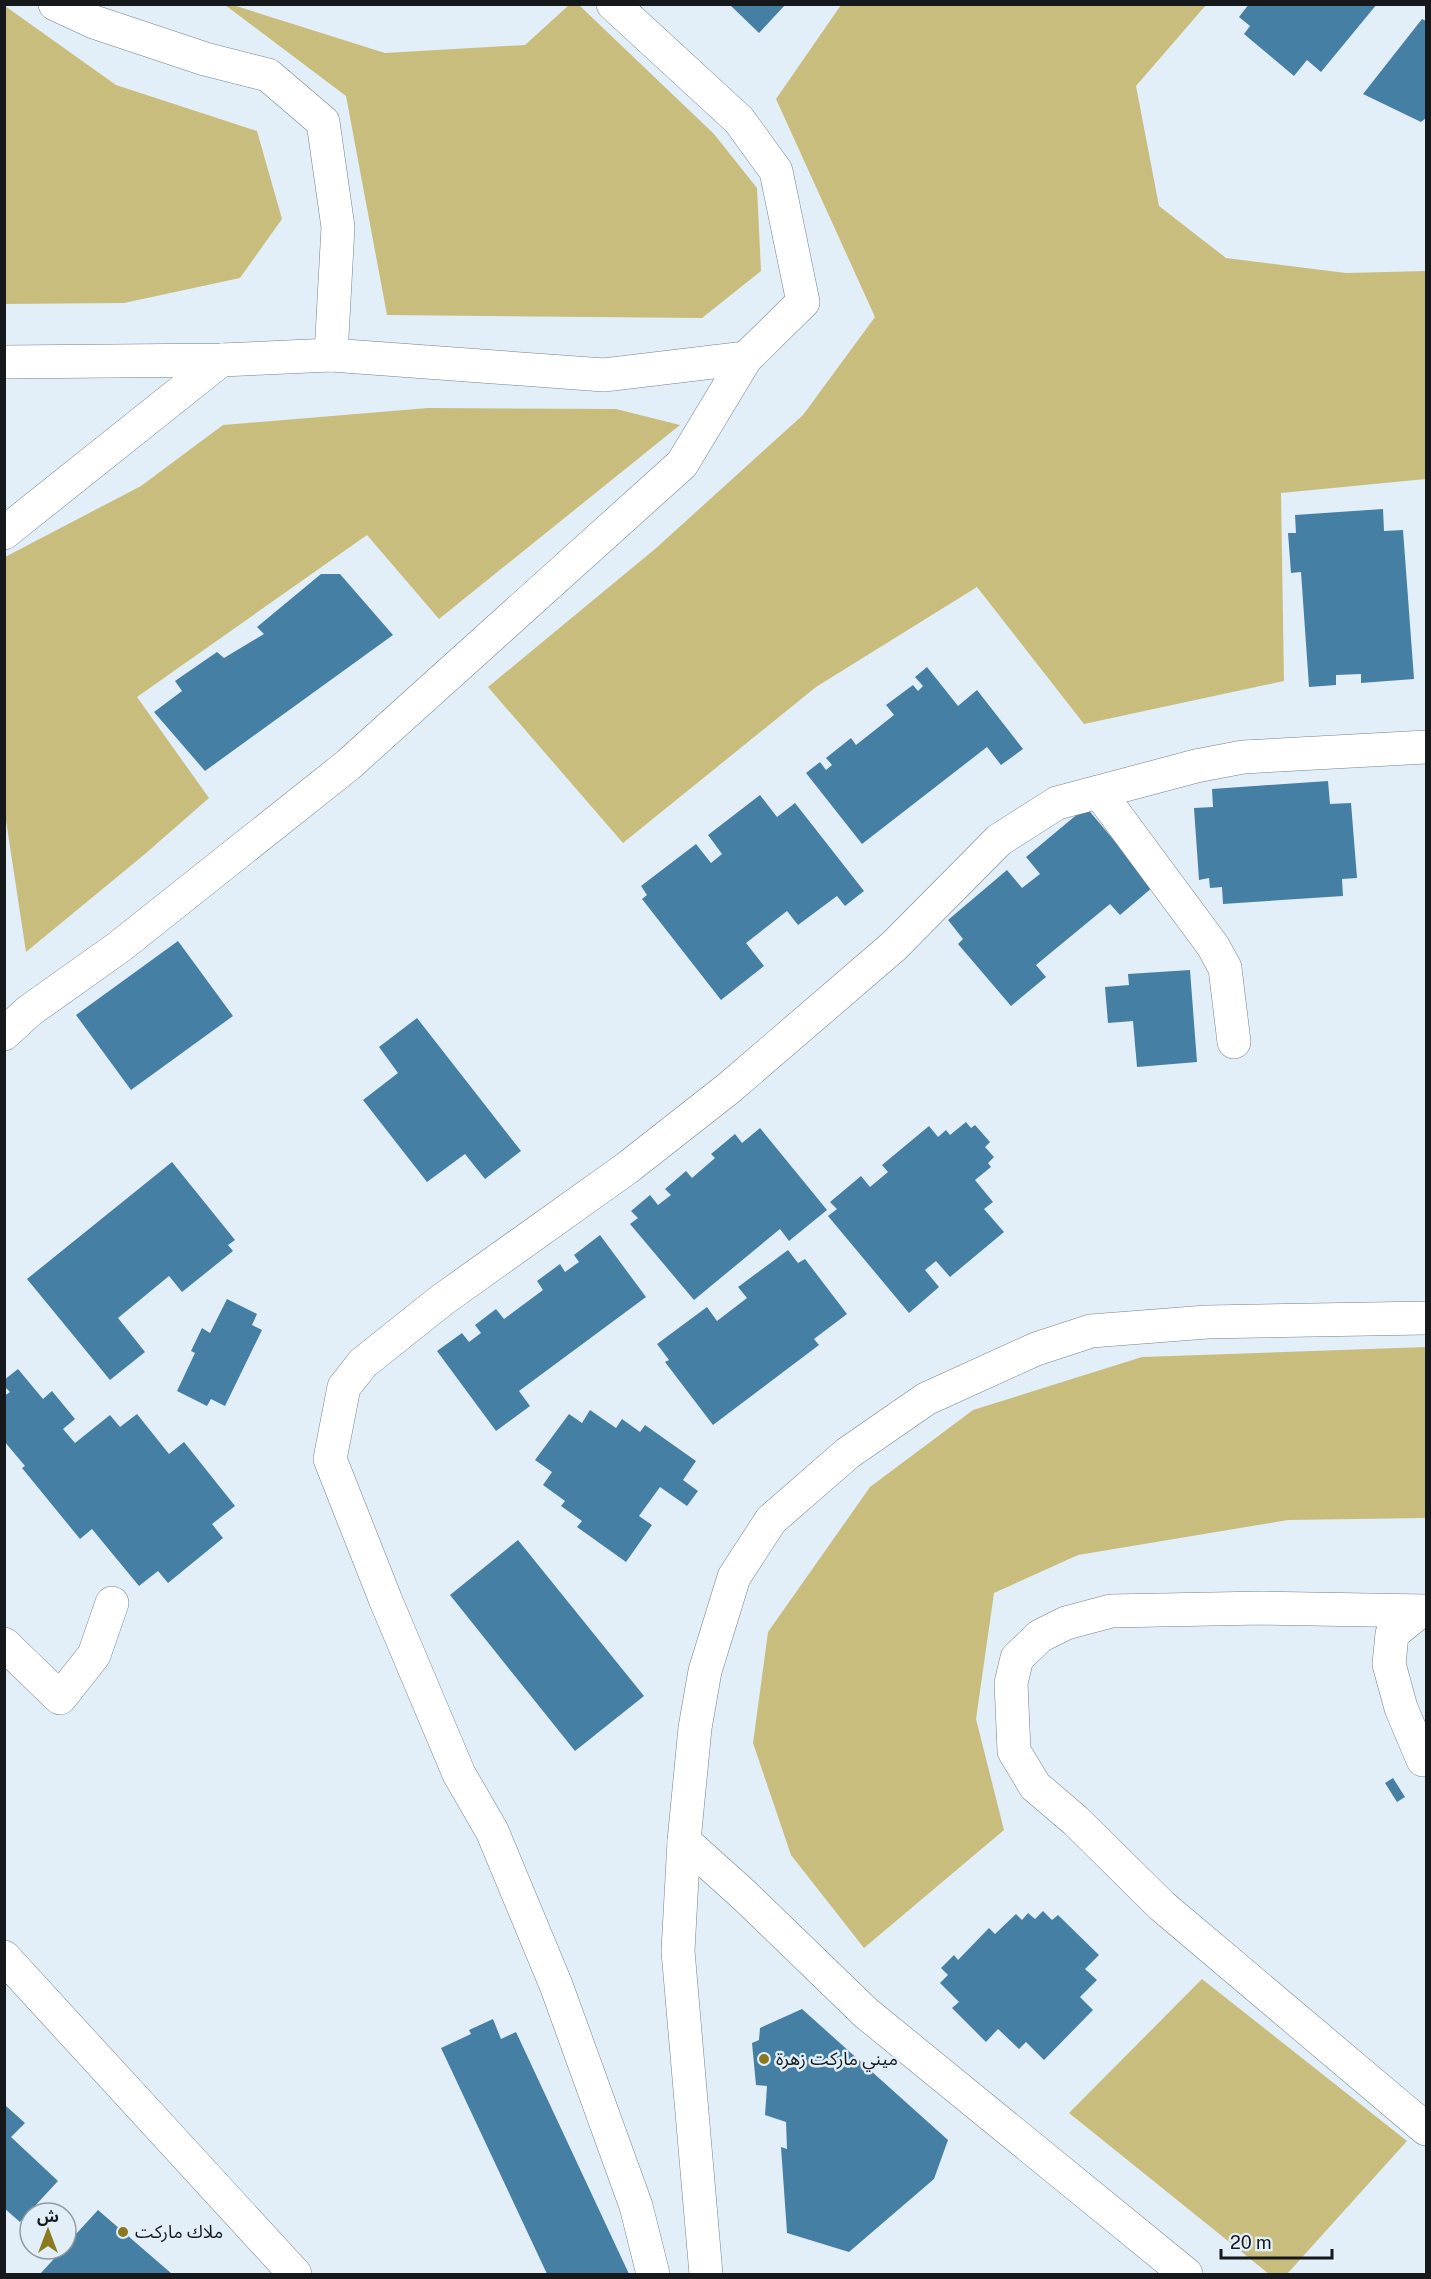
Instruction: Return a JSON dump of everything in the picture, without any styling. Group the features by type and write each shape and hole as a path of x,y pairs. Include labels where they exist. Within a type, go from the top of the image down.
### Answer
{"street":[{"path":"55,4 94,22 205,59 268,75 323,122 338,227 331,355"},
{"path":"4,1034 29,1011 119,947 348,765 682,464 746,358 803,302 776,171 739,120 613,4"},
{"path":"4,362 221,360 331,355 604,375 746,358"},
{"path":"4,533 221,360"},
{"path":"653,2274 636,2206 556,1985 492,1830 459,1774 386,1601 330,1459 344,1388 363,1364 442,1300 627,1168 729,1088 894,946 999,840 1057,803 1196,766 1243,757 1426,747"},
{"path":"1099,792 1213,946 1224,968 1234,1042"},
{"path":"706,2274 678,1951 684,1841 695,1728 705,1671 734,1577 771,1520 858,1446 926,1399 1036,1349 1091,1331 1207,1322 1426,1318"},
{"path":"4,1644 60,1698 94,1654 112,1603"},
{"path":"1423,1612 1263,1608 1111,1611 1066,1623 1040,1636 1017,1658 1011,1683 1014,1751 1035,1786 1076,1821 1162,1906 1426,2129"},
{"path":"1423,1612 1392,1634 1389,1664 1401,1708 1423,1760"},
{"path":"684,1841 744,1894 866,2013 1186,2274"},
{"path":"4,1957 295,2274"}],"shaded area":[{"path":"225,5 233,5 385,53 525,45 569,5 579,5 714,134 757,188 761,271 702,318 387,315 346,96"},
{"path":"841,5 1206,5 1136,86 1159,206 1226,258 1346,273 1426,271 1426,479 1281,493 1284,681 1084,724 977,587 816,687 623,843 488,687 655,549 803,415 875,317 776,99"},
{"path":"5,6 116,85 257,131 282,219 240,278 124,303 5,304"},
{"path":"428,408 616,409 680,425 439,619 367,535 137,697 209,798 26,952 5,814 5,557 141,486 223,425"},
{"path":"1426,1347 1426,1518 1288,1520 1078,1555 994,1593 976,1719 1004,1830 864,1948 791,1855 753,1743 768,1632 870,1487 973,1410 1142,1357"},
{"path":"1202,1979 1407,2141 1287,2274 1269,2274 1069,2113"}],"building":[{"path":"729,4 786,4 759,33"},
{"path":"1249,4 1377,4 1321,72 1307,60 1294,76 1244,34 1250,26 1239,17"},
{"path":"1422,19 1426,21 1426,118 1421,122 1363,94"},
{"path":"1383,509 1384,531 1403,530 1414,679 1361,683 1361,674 1336,675 1336,685 1309,687 1301,572 1291,573 1288,533 1296,533 1295,515"},
{"path":"321,574 340,574 393,635 205,771 154,712 182,691 175,681 217,652 224,658 264,634 257,627"},
{"path":"927,667 958,706 977,690 1023,749 1001,765 987,747 862,844 806,773 820,762 826,770 832,765 826,758 851,738 856,745 894,715 886,705 913,685 918,691 923,686 915,677"},
{"path":"1328,781 1330,804 1351,803 1357,878 1342,879 1343,896 1223,904 1222,887 1210,888 1209,878 1199,880 1194,808 1213,807 1212,789"},
{"path":"760,795 777,817 795,803 864,891 845,906 837,896 798,925 787,911 746,943 764,966 721,1000 642,899 647,895 641,886 696,844 711,863 722,854 708,835"},
{"path":"1086,807 1153,887 1120,915 1110,904 1036,965 1046,977 1011,1006 958,944 963,939 948,920 1007,870 1022,888 1040,874 1026,857"},
{"path":"178,941 233,1016 131,1090 76,1015"},
{"path":"1190,970 1197,1062 1137,1067 1133,1021 1108,1023 1105,987 1129,985 1128,974"},
{"path":"417,1018 521,1151 485,1179 465,1154 427,1182 363,1100 398,1073 379,1047"},
{"path":"966,1122 971,1128 975,1125 990,1142 985,1147 994,1157 988,1163 991,1167 975,1180 993,1202 984,1209 1004,1232 950,1277 936,1261 925,1270 939,1287 909,1313 828,1216 837,1209 830,1202 861,1176 870,1187 888,1172 882,1165 929,1126 938,1137 946,1130 950,1135"},
{"path":"760,1128 827,1210 789,1241 780,1229 694,1300 630,1224 638,1218 631,1211 650,1195 658,1205 671,1195 665,1189 686,1171 692,1178 715,1158 711,1154 735,1134 742,1143"},
{"path":"172,1162 235,1240 228,1245 233,1251 182,1292 169,1276 118,1318 145,1352 110,1380 27,1279"},
{"path":"600,1235 646,1297 519,1391 530,1406 496,1431 437,1351 462,1333 469,1342 481,1333 475,1325 496,1309 504,1319 543,1290 537,1281 560,1264 565,1272 579,1262 574,1255"},
{"path":"788,1250 798,1263 805,1259 847,1314 814,1339 819,1345 713,1425 665,1362 669,1360 657,1344 707,1307 717,1321 747,1298 738,1287"},
{"path":"227,1299 257,1314 252,1325 262,1330 225,1406 211,1399 207,1406 177,1391 195,1353 191,1351 202,1328 210,1333"},
{"path":"18,1369 43,1399 52,1391 75,1419 63,1429 75,1443 110,1415 120,1427 137,1414 169,1454 184,1442 235,1506 212,1524 223,1538 168,1583 158,1571 139,1586 92,1529 80,1539 22,1468 25,1466 4,1441 4,1396 10,1392 4,1386 4,1380"},
{"path":"590,1410 616,1428 622,1419 640,1432 645,1425 696,1461 683,1480 698,1491 687,1506 660,1487 639,1516 652,1525 626,1562 577,1527 582,1521 561,1506 565,1501 543,1485 552,1472 535,1460 569,1414 582,1423"},
{"path":"518,1540 644,1696 575,1751 450,1595"},
{"path":"1393,1778 1405,1797 1397,1802 1385,1783"},
{"path":"1043,1911 1052,1920 1058,1915 1099,1955 1085,1969 1097,1980 1080,1997 1093,2010 1044,2060 1026,2042 1019,2049 998,2029 986,2042 952,2008 959,2002 940,1983 948,1975 941,1968 954,1955 958,1960 989,1928 995,1934 1016,1914 1022,1920 1028,1913 1035,1919"},
{"path":"802,2009 948,2140 934,2179 849,2252 787,2233 781,2147 787,2149 786,2122 765,2115 767,2086 756,2085 752,2043 759,2040 760,2028"},
{"path":"493,2019 501,2039 516,2032 629,2274 547,2274 441,2048 471,2034 469,2030"},
{"path":"6,2106 25,2123 11,2137 58,2181 39,2201 18,2201 18,2220 4,2208"},
{"path":"98,2210 172,2274 40,2274 52,2261 78,2261 78,2232"}],"place":[{"name":"ميني ماركت زهرة","path":"764,2059"},
{"name":"ملاك ماركت","path":"123,2232"}]}
